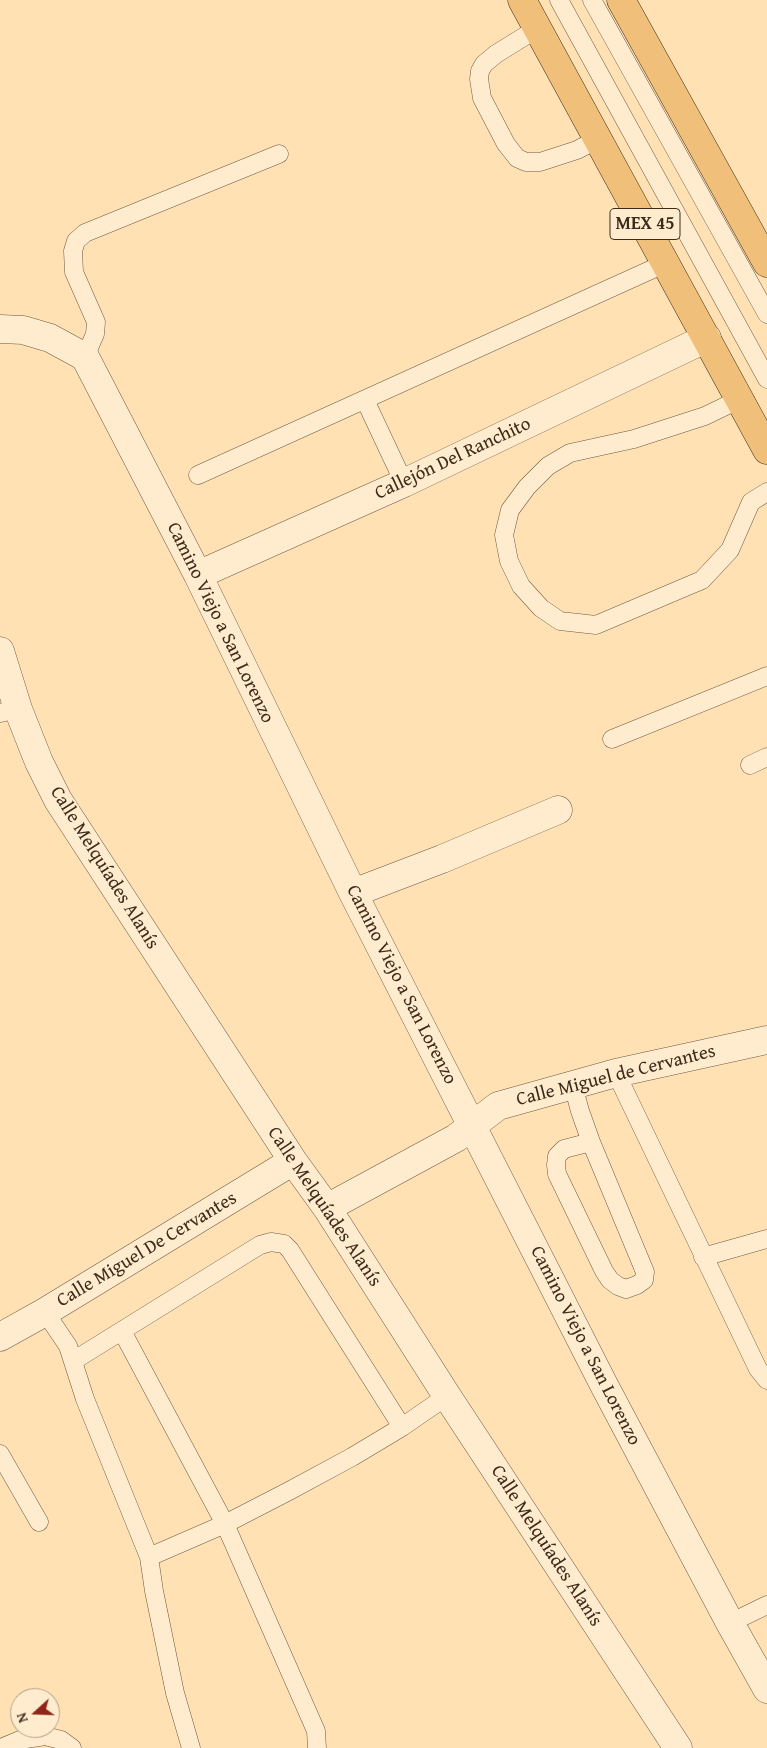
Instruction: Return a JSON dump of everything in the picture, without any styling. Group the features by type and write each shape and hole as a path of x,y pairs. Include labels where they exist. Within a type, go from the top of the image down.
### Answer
{"main road":[{"name":"MEX 45","path":"522,0 767,450"},
{"path":"621,0 767,263"}],"street":[{"path":"0,329 23,330 50,338 85,357"},
{"name":"Callejón Del Ranchito","path":"198,575 404,483 707,338"},
{"name":"Camino Viejo a San Lorenzo","path":"85,357 198,575 354,893 604,1385 767,1689"},
{"name":"Calle Melquíades Alanís","path":"0,651 9,711 39,762 58,800 293,1162 327,1208 447,1396 678,1748"},
{"path":"354,893 442,859 558,810"},
{"name":"Calle Miguel de Cervantes","path":"327,1208 456,1138 473,1127 498,1106 616,1073 767,1040"},
{"name":"Calle Miguel De Cervantes","path":"0,1337 45,1312 293,1162"}],"lane":[{"path":"559,0 767,379"},
{"path":"592,0 767,314"},
{"path":"538,28 496,54 484,64 480,72 482,98 506,144 517,158 526,162 540,162 577,150 598,139"},
{"path":"85,357 95,334 96,322 74,272 73,251 76,241 85,233 279,154"},
{"path":"198,475 666,263"},
{"path":"740,399 704,416 634,439 570,453 548,466 527,487 510,510 504,535 510,561 521,586 541,608 560,621 596,625 702,580 730,550 751,502 767,492"},
{"path":"365,400 404,483"},
{"path":"612,739 767,676"},
{"path":"750,765 767,757"},
{"path":"616,1073 758,1369 767,1380"},
{"path":"573,1085 591,1142 645,1272 644,1280 626,1289 610,1280 604,1272 557,1174 557,1156 564,1149 591,1142"},
{"path":"703,1257 767,1239"},
{"path":"73,1360 260,1245 271,1242 284,1244 290,1250 402,1426"},
{"path":"45,1312 68,1346 85,1399 149,1557 175,1693 191,1748"},
{"path":"122,1331 225,1524 316,1731 317,1748"},
{"path":"149,1557 225,1524 352,1457 447,1396"},
{"path":"0,1454 39,1522"},
{"path":"730,1623 767,1605"},
{"path":"1,1748 20,1740 45,1736 61,1740 72,1748"}]}
